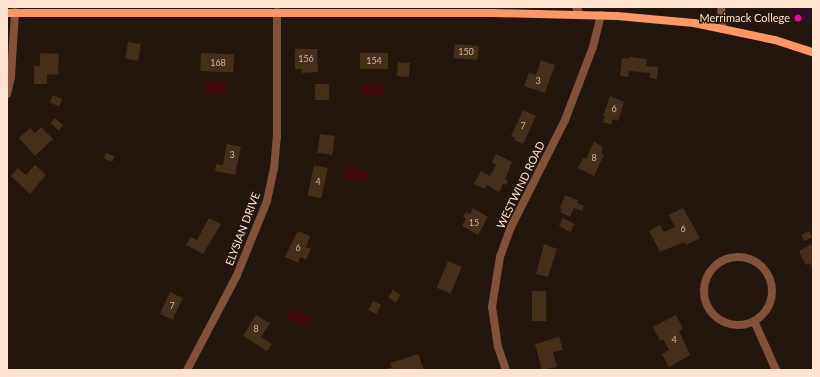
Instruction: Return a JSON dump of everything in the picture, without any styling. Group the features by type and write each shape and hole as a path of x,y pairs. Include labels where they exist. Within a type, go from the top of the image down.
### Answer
{"main road":[{"path":"11,12 191,9 277,12 578,10 601,15 653,18 694,23 775,40 813,52"}],"street":[{"path":"722,7 723,29"},
{"path":"11,12 11,76"},
{"name":"ELYSIAN DRIVE","path":"188,370 237,275 267,201 274,169 277,136 277,12"},
{"name":"WESTWIND ROAD","path":"506,370 498,347 492,306 500,257 517,215 568,114 593,46 601,15"},
{"path":"735,257 746,258 757,263 766,271 771,282 772,293 766,310 754,322 744,325 733,325 723,322 714,315 708,307 705,297 705,286 708,276 714,268 723,261 735,257"},
{"path":"754,322 776,370"}],"lane":[{"path":"7,94 11,76"}],"shaded area":[{"path":"787,7 813,7 813,25 787,14"},
{"path":"205,81 226,82 225,94 204,93"},
{"path":"361,84 383,84 383,96 361,96"},
{"path":"347,166 368,171 366,183 344,178"},
{"path":"291,308 311,317 307,327 287,318"}],"building":[{"path":"128,42 141,44 138,61 125,59"},
{"path":"455,44 479,46 478,60 454,58"},
{"path":"295,49 317,49 318,72 302,73 302,69 295,69"},
{"path":"40,53 59,54 58,75 47,74 47,84 34,84 34,66 40,66"},
{"path":"201,53 234,54 233,72 200,71"},
{"path":"360,53 388,53 388,69 360,69"},
{"path":"630,57 647,59 646,66 658,67 657,79 650,78 650,73 629,71 628,77 620,76 622,58 629,59"},
{"path":"541,60 555,65 545,93 524,86 529,73 536,75"},
{"path":"398,62 410,63 409,77 397,76"},
{"path":"315,84 329,84 329,100 315,100"},
{"path":"53,95 62,99 59,106 50,102"},
{"path":"610,96 624,102 618,121 613,119 611,125 603,122 605,117 603,116"},
{"path":"523,110 536,116 523,144 514,140 515,138 511,136"},
{"path":"55,118 63,125 59,130 50,123"},
{"path":"41,127 53,139 35,156 19,138 30,128 35,133"},
{"path":"320,134 335,136 332,155 317,153"},
{"path":"594,142 603,147 601,153 604,155 594,176 578,168 583,158 586,159"},
{"path":"227,144 241,147 235,175 215,171 216,164 223,165"},
{"path":"106,153 114,156 112,162 104,159"},
{"path":"496,154 512,162 505,179 508,181 506,185 503,184 499,192 487,185 485,189 474,184 481,171 490,176 496,165 492,162"},
{"path":"35,165 46,175 30,194 11,176 18,168 26,175"},
{"path":"314,165 328,168 321,198 308,195"},
{"path":"565,195 578,200 577,203 584,206 582,211 574,208 570,217 560,212"},
{"path":"473,208 488,217 478,235 462,226 466,219 463,217 466,212 470,214"},
{"path":"683,208 700,238 686,245 684,242 660,252 649,231 660,225 664,232 675,227 669,215"},
{"path":"209,218 221,224 203,254 186,245 191,237 197,240"},
{"path":"563,218 575,224 570,232 559,226"},
{"path":"298,231 310,236 306,247 311,249 306,260 300,257 298,263 285,257"},
{"path":"809,231 812,237 804,241 801,235"},
{"path":"813,243 813,269 810,263 806,265 799,251"},
{"path":"544,244 557,249 548,277 536,274"},
{"path":"448,261 462,267 450,294 437,288"},
{"path":"393,290 401,295 396,302 388,298"},
{"path":"532,291 546,291 546,321 532,321"},
{"path":"170,292 183,298 173,320 160,314"},
{"path":"373,301 381,305 376,314 368,310"},
{"path":"256,315 270,323 261,337 272,344 267,351 243,336"},
{"path":"676,315 683,329 679,331 690,355 669,367 662,354 669,350 663,339 660,341 653,327"},
{"path":"559,337 563,350 553,352 557,367 542,370 535,344"},
{"path":"418,354 424,370 385,370 392,367 390,363"}],"place":[{"name":"Merrimack College","path":"798,18"}]}
